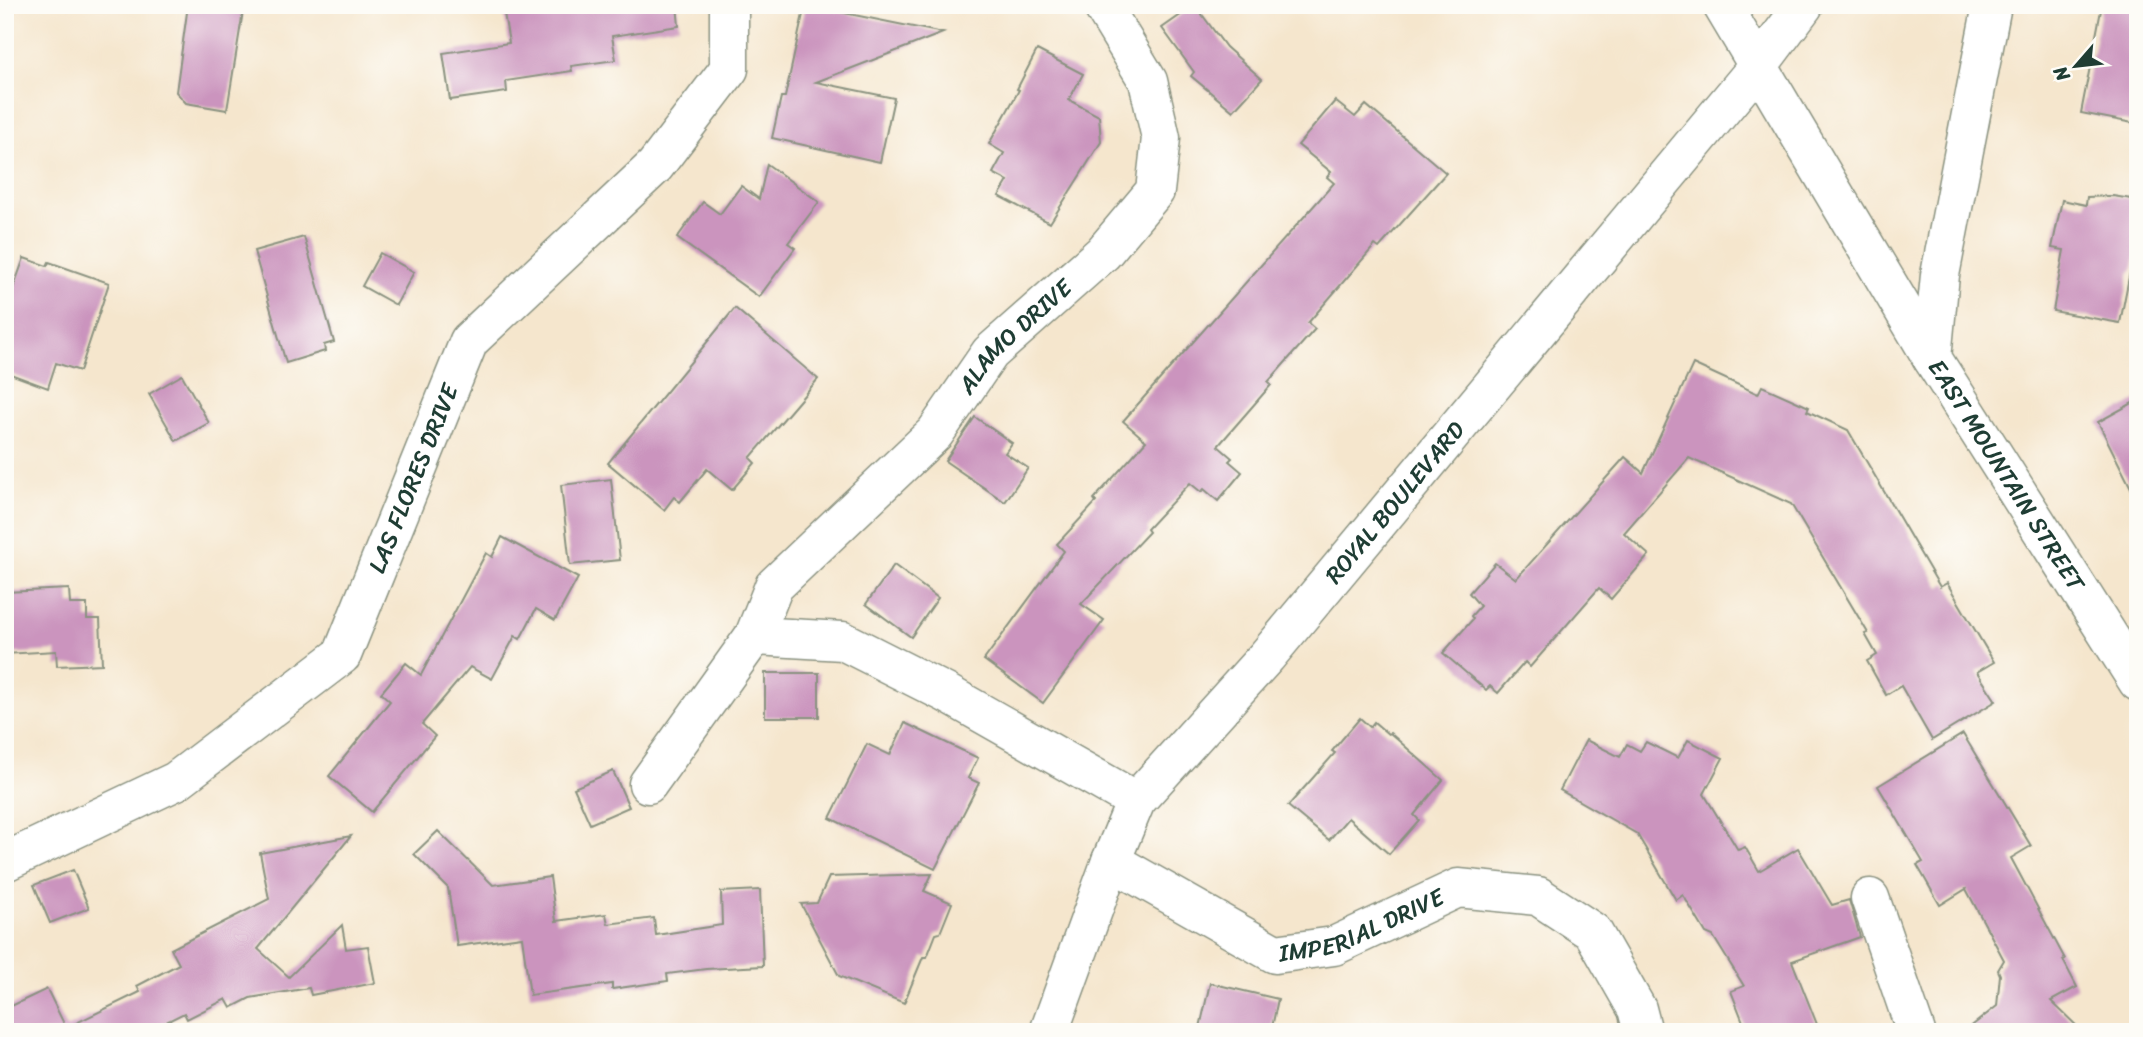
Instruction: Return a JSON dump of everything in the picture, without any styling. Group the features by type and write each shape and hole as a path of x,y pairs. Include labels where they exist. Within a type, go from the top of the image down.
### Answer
{"street":[{"name":"LAS FLORES DRIVE","path":"5,862 176,781 342,655 469,341 655,166 729,69 729,5"},
{"name":"ALAMO DRIVE","path":"648,784 754,636 774,586 935,433 990,353 1104,253 1155,191 1161,138 1148,81 1102,5"},
{"path":"1722,5 1932,358"},
{"name":"ROYAL BOULEVARD","path":"1049,1032 1111,861 1136,801 1267,656 1759,65 1804,5"},
{"name":"EAST MOUNTAIN STREET","path":"1992,5 1940,275 1932,358 2138,682"},
{"path":"754,636 843,640 946,693 1136,801"},
{"name":"IMPERIAL DRIVE","path":"1111,861 1275,954 1334,946 1458,888 1538,896 1593,932 1637,1009 1643,1032"},
{"path":"1870,898 1916,1032"}],"building":[{"path":"188,5 244,5 227,110 186,103 176,92"},
{"path":"554,5 677,5 679,26 612,36 616,60 571,66 572,71 506,81 507,92 450,100 443,53 509,43 504,13"},
{"path":"805,5 943,33 816,82 894,98 880,162 772,138 781,97 785,97"},
{"path":"1195,5 1226,47 1262,79 1233,111 1191,76 1194,72 1162,28"},
{"path":"2102,5 2138,5 2138,124 2081,113"},
{"path":"1037,50 1083,74 1069,100 1099,116 1101,142 1050,223 999,196 1008,181 993,173 1004,153 989,144 1019,90 1017,89"},
{"path":"1335,101 1355,117 1366,105 1446,173 1379,248 1375,245 1308,323 1315,329 1268,382 1271,385 1218,446 1232,458 1229,461 1242,472 1218,501 1204,489 1201,492 1190,483 1147,529 1149,532 1081,604 1104,620 1043,703 984,660 1064,551 1057,544 1146,441 1123,421 1334,183 1327,177 1331,172 1298,145"},
{"path":"767,164 819,202 788,243 795,248 759,297 677,238 703,202 720,214 741,186 759,199"},
{"path":"2113,196 2138,200 2138,243 2120,323 2053,311 2064,250 2052,248 2062,200 2086,205 2087,197"},
{"path":"304,237 334,342 324,345 325,351 286,363 254,251"},
{"path":"380,253 414,272 396,305 362,286"},
{"path":"24,258 47,266 49,262 109,283 80,371 56,363 48,388 5,372 5,311"},
{"path":"735,308 818,379 750,458 755,463 732,490 707,469 680,502 674,497 664,510 608,463"},
{"path":"1693,364 1758,394 1762,386 1809,407 1807,411 1848,430 1940,587 1947,583 1994,662 1977,672 1996,701 1932,740 1901,686 1886,695 1867,661 1877,655 1865,634 1868,633 1791,504 1689,458 1624,533 1649,555 1611,599 1599,588 1530,667 1525,662 1498,693 1490,686 1486,690 1443,653 1473,619 1471,616 1480,606 1469,593 1495,563 1516,579 1625,457 1643,473"},
{"path":"182,375 209,423 176,441 149,394"},
{"path":"2138,400 2138,502 2098,422"},
{"path":"975,417 1012,443 1005,453 1028,468 1005,502 945,461"},
{"path":"611,479 620,560 570,565 561,485"},
{"path":"502,537 578,578 555,620 536,609 520,639 515,636 492,679 470,667 422,724 435,736 372,812 329,776 390,701 381,693 406,663 421,675 486,553 492,557"},
{"path":"894,565 938,598 911,637 866,604"},
{"path":"69,589 70,604 87,604 87,619 100,619 102,664 57,666 56,651 5,654 5,592"},
{"path":"765,673 819,673 819,717 765,717"},
{"path":"1360,718 1370,727 1374,722 1390,733 1443,780 1414,815 1419,820 1389,854 1348,818 1329,840 1288,806 1335,753 1332,751"},
{"path":"905,723 978,758 968,778 979,783 935,869 830,818 867,744 890,755"},
{"path":"1963,734 2031,846 2011,858 2077,987 2051,1001 2083,1032 1964,1032 1997,1006 2000,975 1998,970 2004,960 1966,889 1940,905 1917,865 1923,862 1878,786"},
{"path":"1586,740 1620,757 1627,744 1640,751 1646,742 1678,758 1688,740 1723,758 1704,794 1738,850 1745,847 1759,871 1798,848 1832,905 1849,900 1860,937 1792,961 1820,1032 1747,1032 1731,991 1744,986 1683,895 1676,900 1637,834 1560,790"},
{"path":"613,771 629,807 590,824 574,788"},
{"path":"438,831 493,885 550,877 556,921 606,914 608,924 654,918 656,935 722,925 721,892 760,890 763,966 667,974 668,981 612,989 612,984 530,995 522,937 457,946 448,888 414,854"},
{"path":"351,836 258,949 289,977 342,925 346,949 368,946 375,983 311,995 309,988 250,998 231,1008 226,999 187,1019 184,1013 146,1032 5,1032 5,1009 47,989 66,1028 140,992 137,986 179,964 171,949 269,899 260,853"},
{"path":"73,870 89,908 50,923 34,885"},
{"path":"932,874 924,891 952,903 940,933 936,934 927,957 923,957 904,1003 839,976 801,904 817,903 829,877"},
{"path":"1210,983 1278,999 1271,1032 1199,1032"}]}
